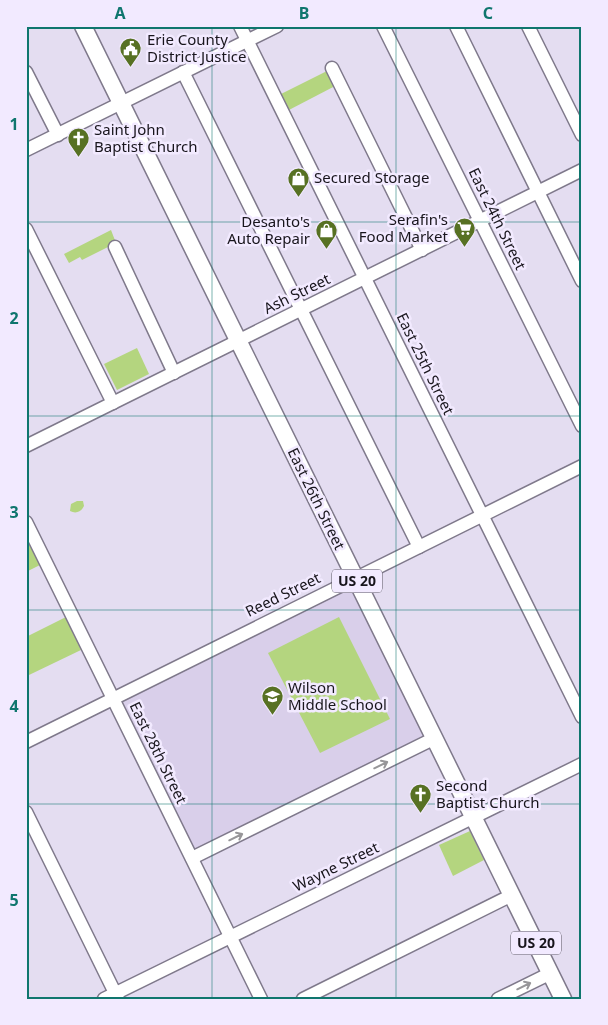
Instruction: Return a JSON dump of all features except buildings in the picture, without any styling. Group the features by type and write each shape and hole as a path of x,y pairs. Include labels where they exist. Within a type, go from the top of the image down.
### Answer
{"main road":[{"name":"East 26th Street","path":"83,26 563,999"}],"street":[{"name":"East 25th Street","path":"240,26 582,717"},
{"path":"26,150 277,26"},
{"name":"East 24th Street","path":"383,26 582,426"},
{"path":"456,26 582,281"},
{"path":"528,26 582,135"},
{"path":"332,68 422,250"},
{"path":"26,72 58,135"},
{"path":"183,72 419,546"},
{"name":"Ash Street","path":"26,446 582,170"},
{"path":"26,229 113,403"},
{"path":"115,247 174,373"},
{"name":"Reed Street","path":"26,742 582,466"},
{"name":"East 28th Street","path":"26,522 261,999"},
{"path":"192,858 435,738"},
{"name":"Wayne Street","path":"113,997 582,764"},
{"path":"26,812 113,997"},
{"path":"303,999 512,895"},
{"path":"498,999 551,973"}],"shaded area":[{"name":"Wilson Middle School","path":"349,589 353,590 425,738 195,850 122,701"}],"green space":[{"path":"329,70 337,85 287,111 279,95"},
{"path":"111,230 116,243 82,260 80,257 69,263 64,254"},
{"path":"137,348 149,374 117,390 104,364"},
{"path":"83,501 84,506 80,511 70,511 71,504"},
{"path":"28,541 40,565 26,572 26,542"},
{"path":"66,617 81,650 29,675 26,668 26,637"},
{"path":"339,617 390,719 320,753 268,653"},
{"path":"470,831 484,860 453,876 439,845"}],"place":[{"name":"Erie County District Justice","path":"131,68"},
{"name":"Saint John Baptist Church","path":"78,158"},
{"name":"Secured Storage","path":"298,197"},
{"name":"Serafin's Food Market","path":"464,248"},
{"name":"Desanto's Auto Repair","path":"326,250"},
{"name":"Wilson Middle School","path":"272,716"},
{"name":"Second Baptist Church","path":"420,814"}]}
